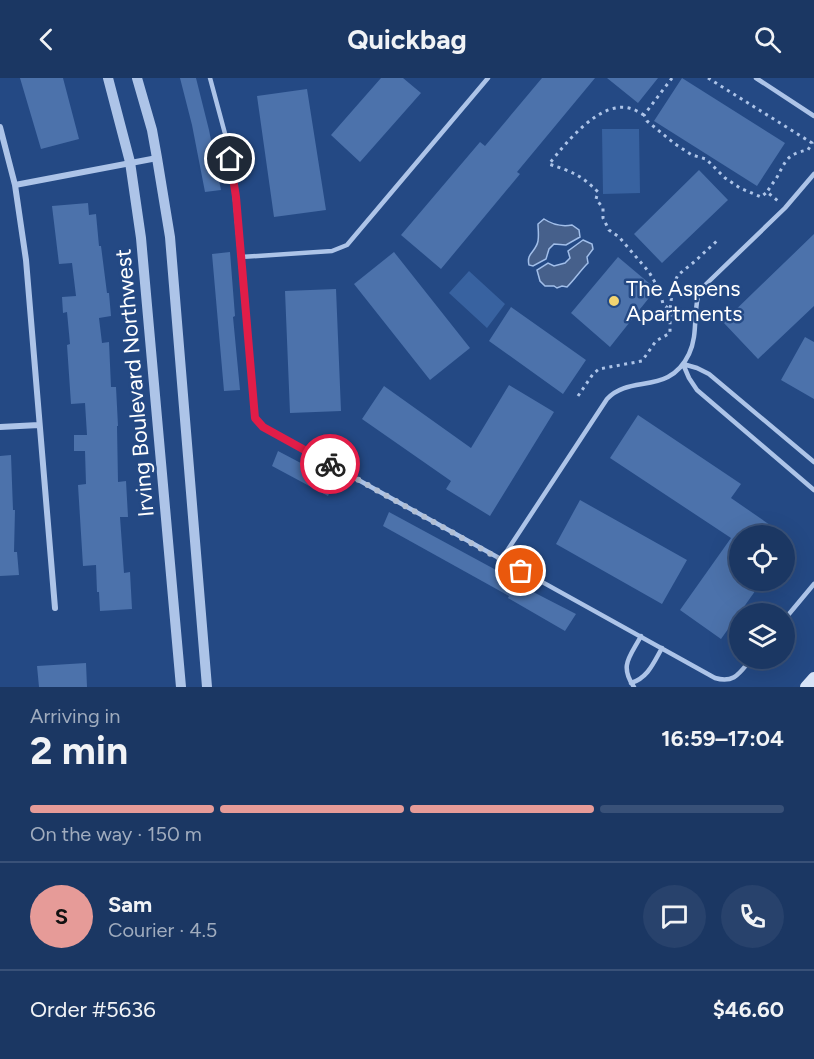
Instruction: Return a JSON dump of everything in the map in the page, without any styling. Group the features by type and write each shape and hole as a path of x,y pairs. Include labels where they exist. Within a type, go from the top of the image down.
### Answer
{"main road":[{"path":"806,687 814,678"}],"street":[{"name":"Irving Boulevard Northwest","path":"108,78 130,162 141,237 181,687"},
{"path":"137,78 152,130 166,208 207,687"},
{"path":"0,128 15,185 29,287 55,608"},
{"path":"15,185 157,158"},
{"path":"0,427 39,425"}],"lane":[{"path":"210,78 227,141 236,197 254,412 258,423 501,560 721,680 732,679 742,669"},
{"path":"241,257 332,251 347,245 488,78"},
{"path":"756,78 814,116"},
{"path":"501,560 606,399 612,392 620,389 664,379 683,364 695,337 700,290 785,208 814,174"},
{"path":"683,364 709,374 814,462"},
{"path":"683,364 697,390 814,490"},
{"path":"795,607 814,584"},
{"path":"641,636 626,665 627,674 633,685 646,675 662,648"}],"path":[{"path":"644,116 672,78"},
{"path":"670,310 663,304 660,291 650,272 619,237 609,230 603,218 603,208 596,199 597,192 577,174 549,164 585,124 604,111 631,108 644,116 675,144 692,155 706,159 725,178 740,188 761,197 767,192 787,159 796,152 808,150 812,143 708,78"},
{"path":"767,192 785,208"},
{"path":"578,396 599,369 642,361 656,341 670,333 673,285 678,275 718,238"},
{"path":"670,315 696,315"}],"shaded area":[{"path":"602,129 639,129 640,193 603,194"},
{"path":"544,219 557,225 572,225 579,230 580,237 566,245 554,244 549,249 546,259 533,266 529,265 530,255 538,241 538,224"},
{"path":"583,240 592,244 593,249 587,257 588,263 567,287 545,286 540,281 537,270 548,263 554,266 565,263 570,258 568,251"},
{"path":"469,271 505,304 487,328 449,293"}],"building":[{"path":"20,78 63,78 79,139 41,149"},
{"path":"180,78 196,78 221,190 205,192"},
{"path":"381,78 403,78 421,93 360,162 331,135"},
{"path":"542,78 595,78 517,172 520,174 441,269 401,235 480,142 485,146"},
{"path":"607,78 658,78 638,103"},
{"path":"682,78 785,143 757,186 654,121"},
{"path":"307,89 326,210 274,217 257,96"},
{"path":"699,170 728,200 662,263 634,234"},
{"path":"88,203 89,215 96,214 99,246 101,246 107,293 109,293 111,316 99,318 102,343 109,342 111,387 116,387 118,482 126,481 128,517 120,517 124,573 130,572 132,609 100,611 96,565 83,566 78,485 86,484 85,451 74,451 74,435 87,435 85,403 71,404 67,345 70,344 67,312 63,313 62,297 76,296 72,263 59,264 52,206"},
{"path":"814,234 814,306 758,359 723,322"},
{"path":"230,252 240,390 224,391 212,254"},
{"path":"394,252 470,348 430,380 354,284"},
{"name":"The Aspens Apartments","path":"618,257 656,289 610,347 571,313"},
{"path":"336,289 341,411 290,413 285,291"},
{"path":"511,307 586,360 563,394 489,341"},
{"path":"805,337 814,342 814,399 781,380"},
{"path":"509,385 554,412 490,516 446,489 451,481 362,419 384,386 471,448"},
{"path":"638,415 741,484 731,498 770,525 729,525 729,537 610,458"},
{"path":"278,451 335,481 328,496 272,466"},
{"path":"11,455 13,510 15,510 14,552 17,552 19,575 0,576 0,456"},
{"path":"580,500 687,560 662,604 556,544"},
{"path":"389,512 509,577 508,579 576,614 565,631 508,598 509,596 383,526"},
{"path":"729,541 729,591 755,591 747,603 729,603 729,628 721,639 680,610"},
{"path":"86,663 87,687 39,687 37,666"}],"way so far":[{"path":"330,464 521,571"}],"place":[{"name":"The Aspens Apartments","path":"614,301"}],"route":[{"path":"230,159 236,197 255,418 263,427 330,464"}]}
